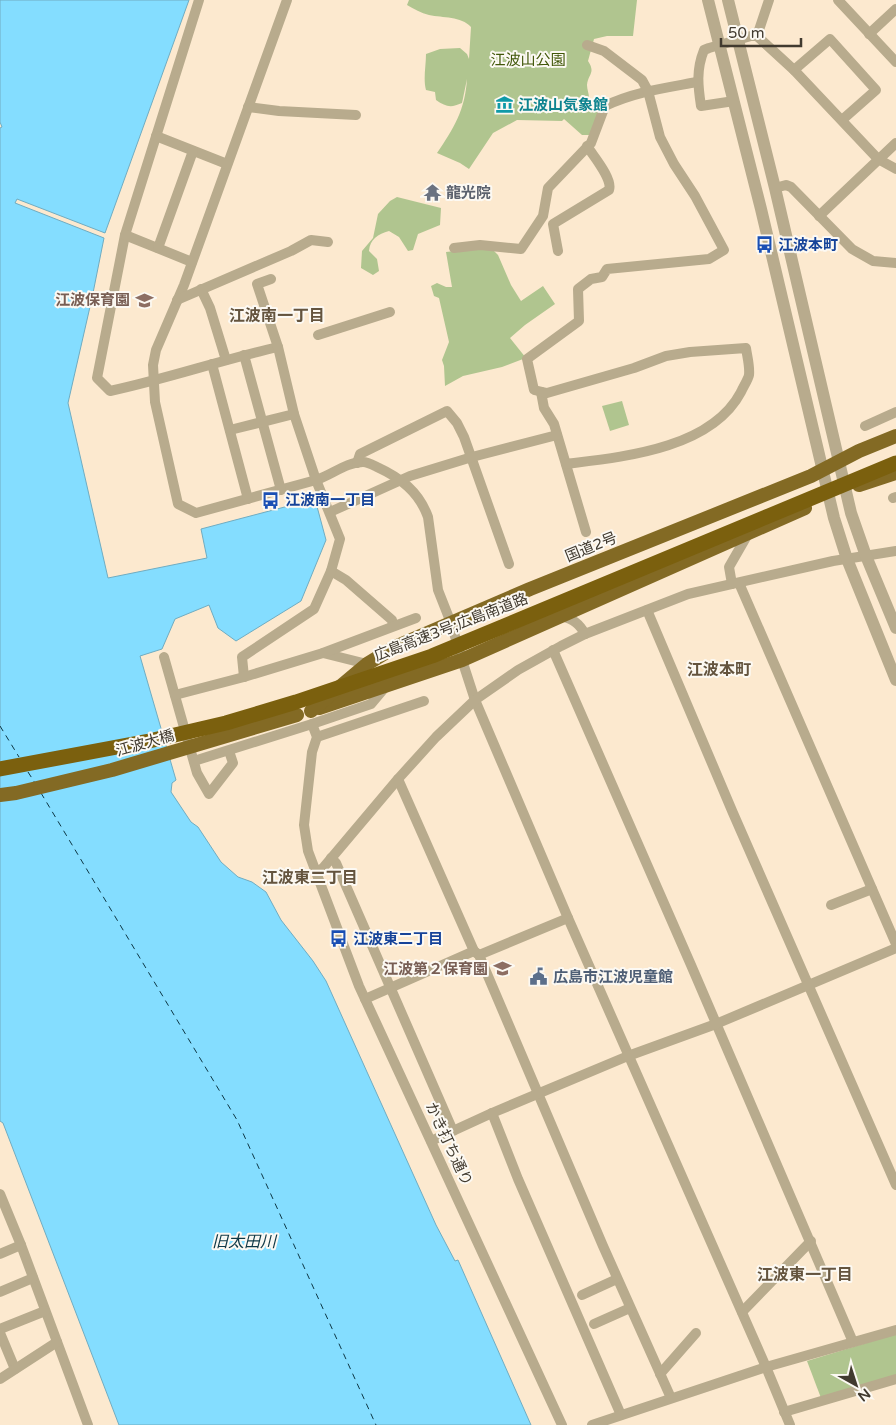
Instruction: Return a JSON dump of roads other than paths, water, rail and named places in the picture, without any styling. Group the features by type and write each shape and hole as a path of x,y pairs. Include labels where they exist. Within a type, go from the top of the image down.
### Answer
{"highway":[{"name":"国道2号","path":"311,717 367,664 394,647 530,588 822,471 859,451 896,436"},
{"name":"広島高速3号;広島南道路","path":"0,769 149,741 226,723 296,702 432,656 896,463"},
{"name":"国道2号","path":"297,716 311,717 388,684 462,660 828,497 896,472"},
{"name":"江波大橋","path":"0,795 112,770 297,716"}],"street":[{"path":"200,0 125,235 97,378 110,391 278,347"},
{"path":"708,0 734,101 828,497 847,559 896,680"},
{"path":"728,0 775,188 851,513 866,556 896,628"},
{"path":"757,36 769,0"},
{"path":"838,0 896,62"},
{"path":"284,1 192,262 156,350 153,365 155,402 178,504 196,513 325,478 350,464 365,462 394,475 409,486 425,508 428,517 438,590 451,623 476,700 568,918 628,1056 632,1059 790,1425"},
{"path":"869,34 896,9"},
{"path":"734,101 702,106 697,82 700,59 704,50 738,39 757,36"},
{"path":"757,36 794,70 878,160 896,169"},
{"path":"794,70 830,39 876,90 842,120"},
{"path":"566,464 651,452 704,430 720,419 737,400 749,376 746,348 690,352 666,356 625,371 547,393 534,390 527,359 579,322 578,288 591,279 602,277 607,269 709,259 724,250 696,196 674,164 660,137 648,91 642,80 604,51 587,45"},
{"path":"454,248 480,245 521,249 543,216 548,188 591,143 605,106 620,99 648,91 697,82"},
{"path":"248,107 279,111 356,115"},
{"path":"156,136 227,164"},
{"path":"819,216 896,143"},
{"path":"558,251 553,224 609,190 609,180 588,146"},
{"path":"158,248 194,151"},
{"path":"775,188 786,185 791,187 852,249 873,261 896,263"},
{"path":"125,235 192,262"},
{"path":"177,300 291,251 311,240 328,242"},
{"path":"244,677 242,656 314,609 331,571 340,539 316,480 294,414 278,347 257,284 271,279"},
{"path":"201,289 210,308 226,360"},
{"path":"318,335 390,312"},
{"path":"244,355 281,490"},
{"path":"212,364 248,499"},
{"path":"541,392 544,408 554,424 586,532"},
{"path":"357,463 360,454 447,411 457,423 472,457 509,564"},
{"path":"865,426 896,412"},
{"path":"230,430 294,414"},
{"path":"330,512 378,492 400,480 472,457 557,435"},
{"path":"748,534 730,566 735,584 896,944"},
{"path":"317,872 332,858 398,778 436,737 476,700 518,670 553,650 584,634 688,594 847,559 896,551"},
{"path":"331,571 346,580 392,620 393,626"},
{"path":"647,610 896,1185"},
{"path":"562,616 573,619 580,624 584,634"},
{"path":"175,695 244,677 323,653 416,618"},
{"path":"553,650 811,1241 852,1342"},
{"path":"323,653 367,664"},
{"path":"164,657 197,773 209,794 233,763 229,751"},
{"path":"194,761 229,751 311,717 317,737 424,700"},
{"name":"かき打ち通り","path":"317,737 312,752 304,825 308,851 365,999 562,1425"},
{"path":"398,778 671,1398"},
{"path":"332,858 336,863 453,1131"},
{"path":"832,905 872,889"},
{"path":"365,999 476,953 568,918"},
{"path":"431,1141 492,1113 628,1056 716,1024 896,948"},
{"path":"492,1113 518,1179 621,1415"},
{"path":"0,1194 4,1214 21,1245 88,1425"},
{"path":"742,1312 811,1241"},
{"path":"0,1254 21,1245"},
{"path":"0,1292 34,1278"},
{"path":"582,1295 617,1279"},
{"path":"594,1324 630,1308"},
{"path":"0,1328 45,1311"},
{"path":"592,1425 766,1367 896,1330"},
{"path":"0,1333 15,1369"},
{"path":"660,1374 696,1333"},
{"path":"0,1379 57,1342"},
{"path":"784,1412 896,1379"}],"water":[{"name":"旧太田川","path":"0,0 189,0 105,233 17,199 15,203 104,238 68,403 108,578 207,558 201,529 315,499 326,540 301,601 236,641 218,628 209,605 175,619 162,649 140,656 176,780 172,783 171,792 191,822 198,827 221,862 238,877 252,882 266,892 281,920 326,981 436,1225 455,1261 458,1260 531,1425 119,1425 3,1123 0,1121 0,128 2,127 0,122"}],"place":[{"name":"江波山気象館","path":"504,105"},
{"name":"龍光院","path":"432,193"},
{"name":"江波本町","path":"764,245"},
{"name":"江波保育園","path":"144,300"},
{"name":"江波南一丁目","path":"271,500"},
{"name":"江波東二丁目","path":"339,939"},
{"name":"江波第２保育園","path":"502,969"},
{"name":"広島市江波児童館","path":"539,977"}],"district":[{"name":"江波南一丁目","path":"277,316"},
{"name":"江波本町","path":"719,670"},
{"name":"江波東二丁目","path":"310,878"},
{"name":"江波東一丁目","path":"805,1275"}],"park label":[{"name":"江波山公園","path":"528,60"}]}
